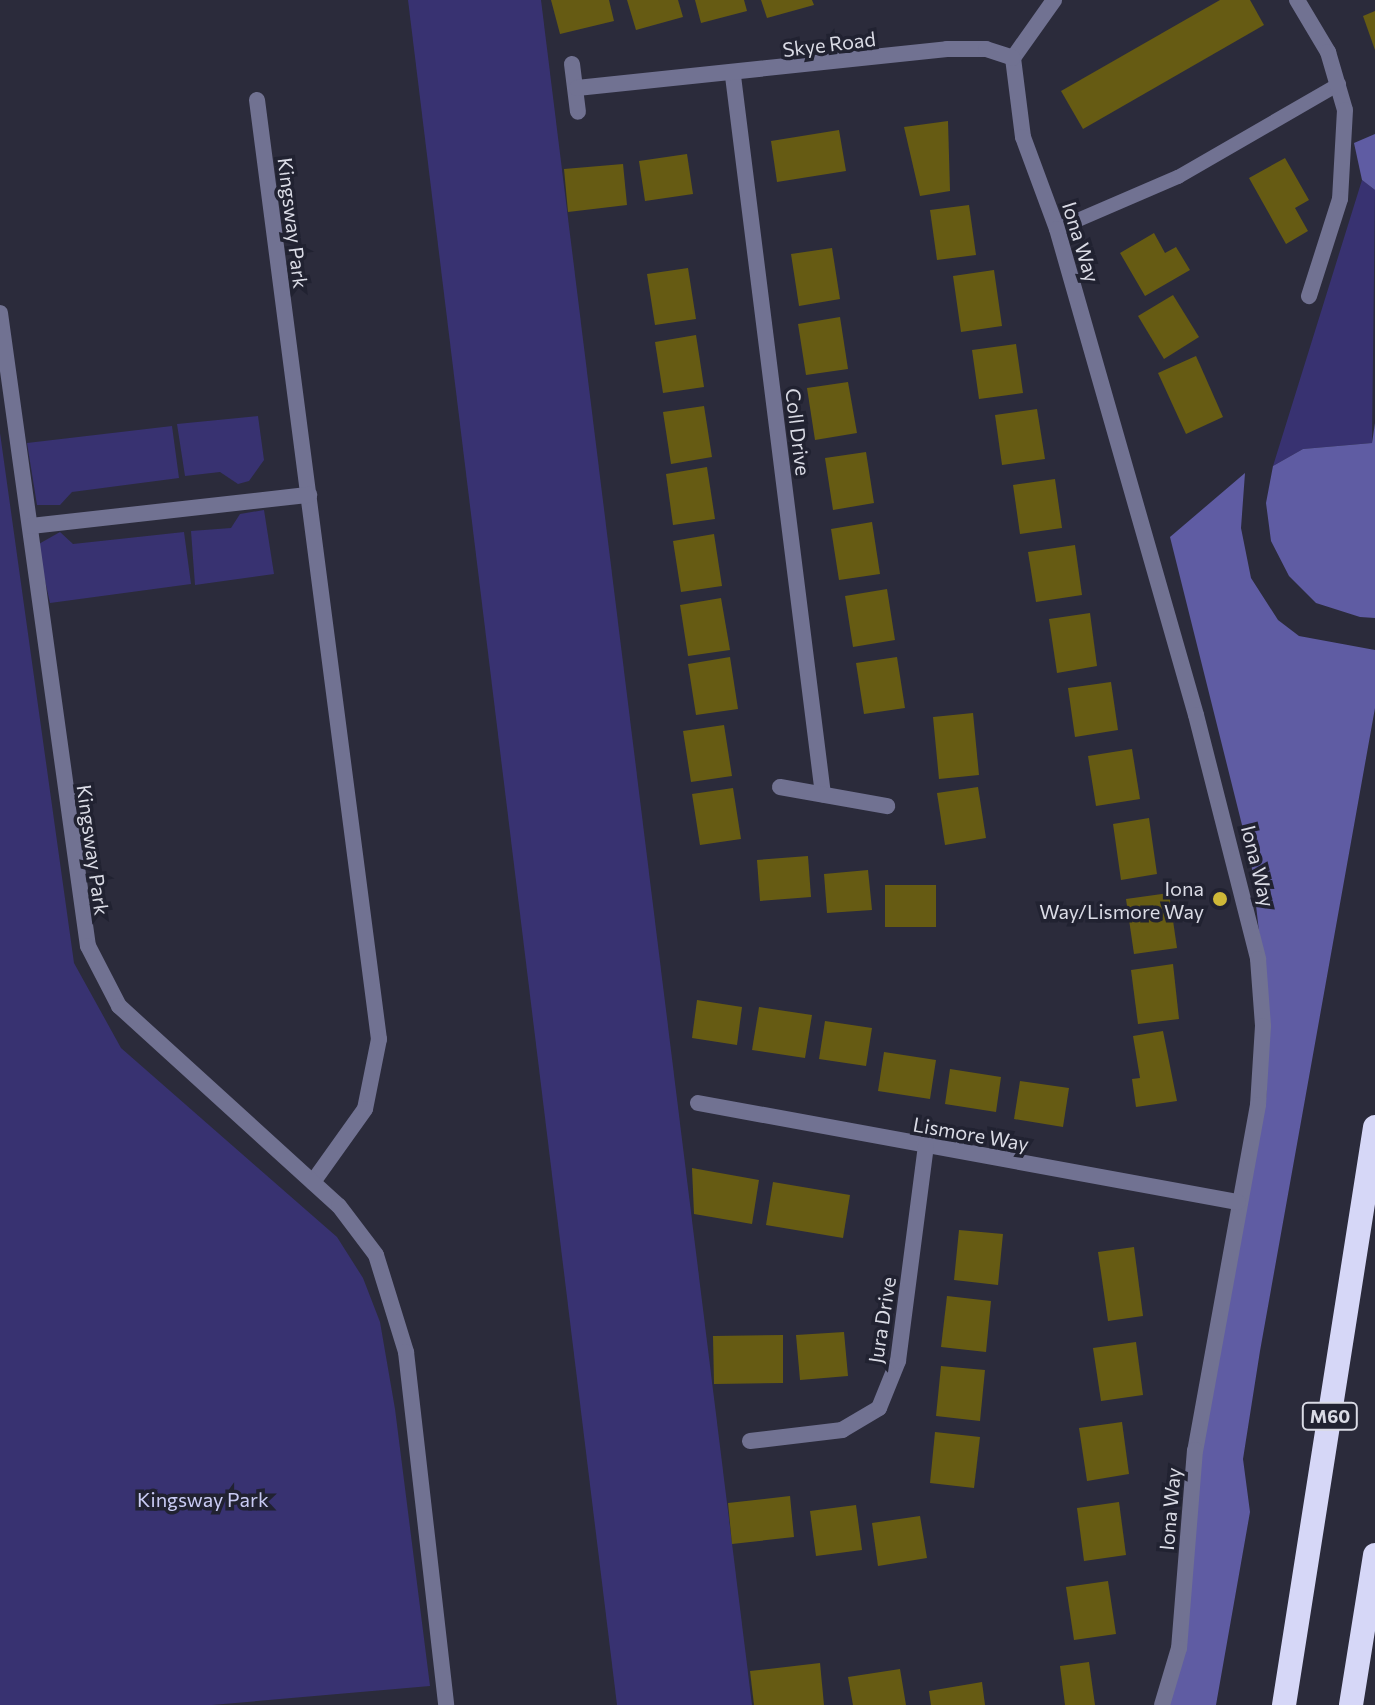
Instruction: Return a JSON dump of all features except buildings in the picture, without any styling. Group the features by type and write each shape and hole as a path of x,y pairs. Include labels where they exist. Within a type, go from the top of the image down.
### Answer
{"highway":[{"name":"M60","path":"1284,1705 1375,1127"},
{"path":"1351,1705 1375,1555"}],"street":[{"path":"1013,58 1054,0"},
{"path":"1297,0 1339,84 1346,149 1340,199 1309,296"},
{"name":"Skye Road","path":"577,88 733,76 947,49 986,49 1013,58"},
{"name":"Iona Way","path":"1013,58 1023,137 1057,229 1245,889 1263,1026 1258,1105 1195,1450 1179,1648 1162,1705"},
{"path":"572,64 578,112"},
{"name":"Coll Drive","path":"733,76 823,794"},
{"name":"Kingsway Park","path":"257,100 379,1039 365,1109 313,1182"},
{"name":"Kingsway Park","path":"0,313 31,526 81,917 101,977 145,1034 313,1182 376,1255 399,1317 446,1705"},
{"path":"31,526 309,495"},
{"path":"780,787 887,806"},
{"name":"Lismore Way","path":"698,1103 1238,1202"},
{"name":"Jura Drive","path":"750,1441 842,1430 879,1408 898,1361 926,1146"}],"lane":[{"path":"1057,229 1178,177 1339,84"}],"green space":[{"path":"408,0 541,0 752,1705 617,1705"},
{"path":"1362,180 1375,190 1372,443 1303,449 1273,466"},
{"path":"258,416 264,460 249,481 238,484 220,472 185,476 177,424"},
{"path":"172,426 179,478 72,492 60,505 37,505 27,443"},
{"name":"Kingsway Park","path":"0,433 74,963 121,1048 337,1237 363,1278 380,1322 395,1409 430,1686 212,1705 0,1705"},
{"path":"264,510 274,574 195,585 191,531 231,528 240,514"},
{"path":"60,532 73,544 184,532 191,584 50,603 37,545"}],"shaded area":[{"path":"1375,134 1375,190 1362,180 1354,143"},
{"path":"1375,423 1375,618 1360,617 1316,603 1289,576 1271,541 1266,503 1273,466 1303,449 1372,443"},
{"path":"1245,473 1241,528 1251,578 1278,620 1299,636 1375,650 1375,708 1260,1351 1243,1459 1250,1512 1216,1705 1167,1705 1201,1453 1266,1099 1269,1020 1251,861 1170,537"}],"place":[{"name":"Iona Way/Lismore Way","path":"1220,899"}]}
